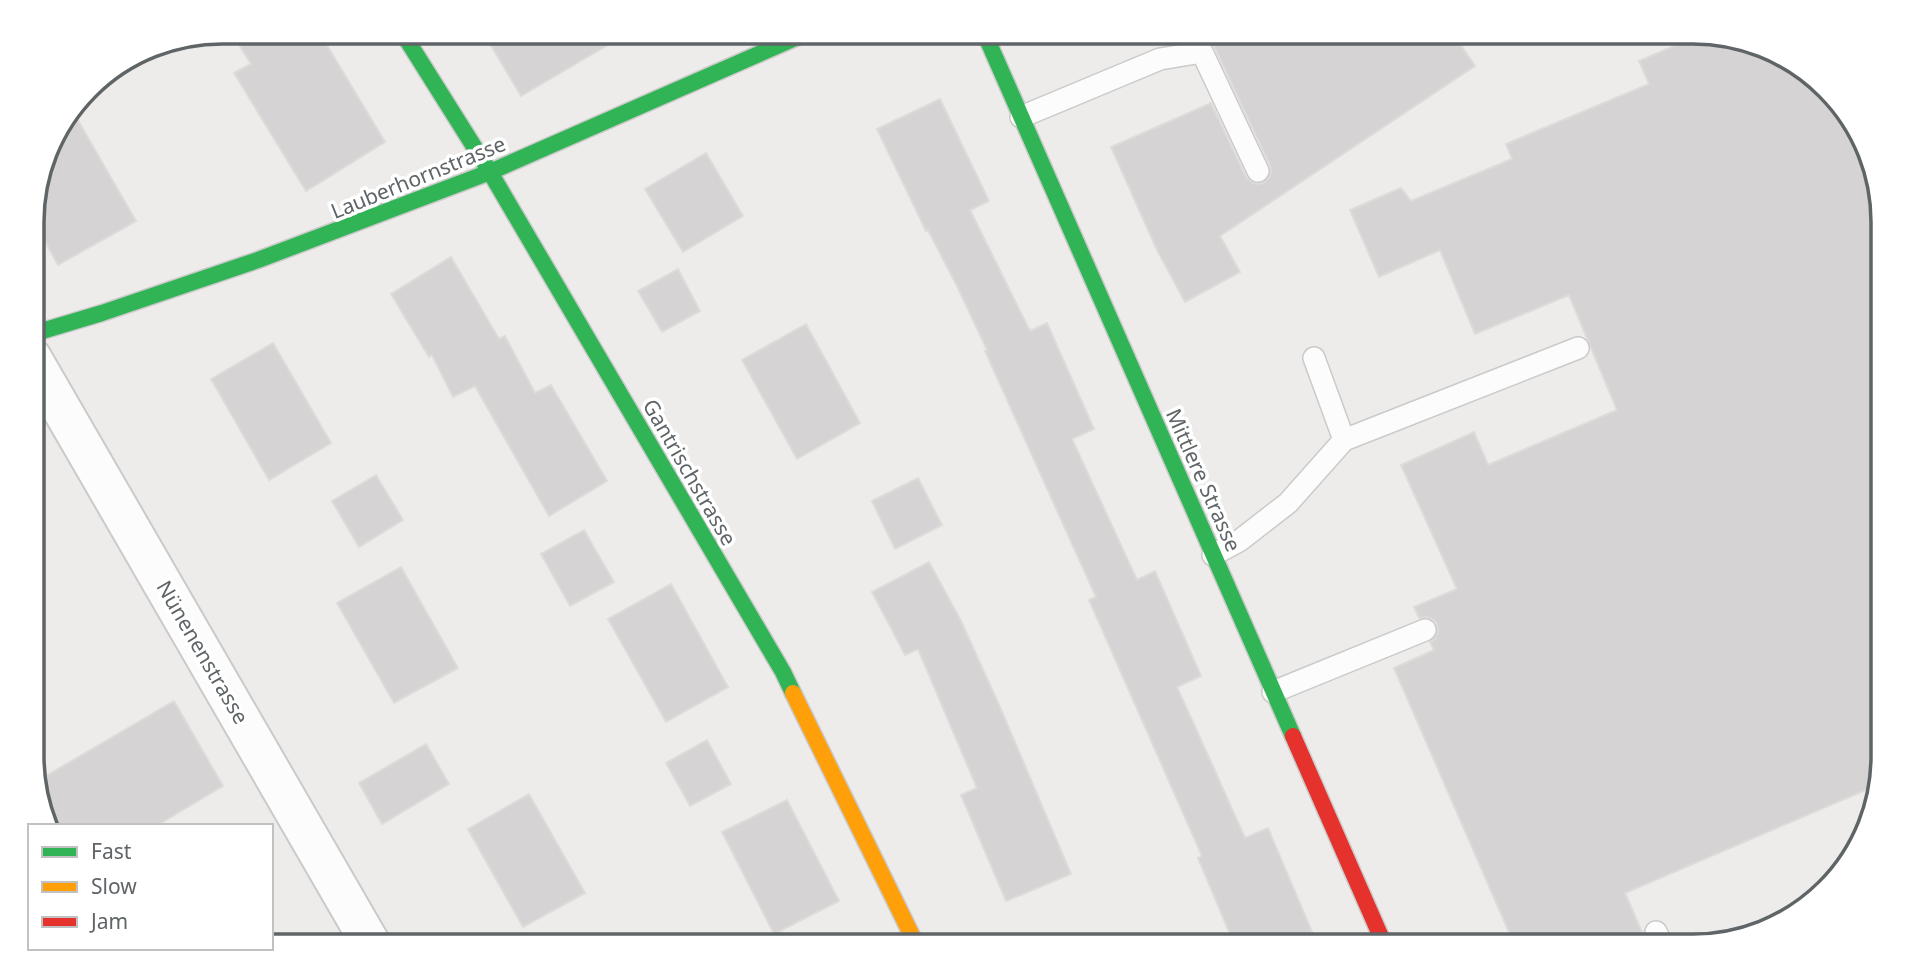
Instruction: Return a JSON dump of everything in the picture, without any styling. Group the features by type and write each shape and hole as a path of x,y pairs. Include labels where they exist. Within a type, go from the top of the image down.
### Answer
{"street":[{"name":"Gantrischstrasse","path":"410,44 490,172 783,673 911,934"},
{"name":"Lauberhornstrasse","path":"44,330 258,260 490,172 781,44"},
{"name":"Mittlere Strasse","path":"989,44 1380,934"},
{"name":"Nünenenstrasse","path":"44,379 365,934"}],"lane":[{"path":"1021,117 1160,59 1202,52 1258,171"},
{"path":"1213,555 1239,541 1288,503 1344,440 1578,348"},
{"path":"1314,358 1344,440"},
{"path":"1273,692 1425,630"}],"building":[{"path":"238,44 326,44 385,142 306,191 234,73 251,64"},
{"path":"490,44 610,44 521,96"},
{"path":"1212,44 1460,44 1475,66 1220,236 1240,272 1185,302 1157,250 1111,147 1211,103 1246,177 1256,184 1269,178 1270,165"},
{"path":"1679,44 1693,44 1739,50 1772,62 1811,88 1827,104 1853,143 1865,176 1871,222 1871,768 1868,789 1625,893 1643,934 1510,934 1394,668 1434,650 1430,642 1438,632 1437,624 1427,617 1419,618 1414,607 1457,589 1401,465 1474,432 1488,465 1617,410 1569,295 1475,334 1440,250 1379,277 1350,210 1401,188 1411,201 1512,159 1506,144 1649,84 1639,61"},
{"path":"940,99 989,201 970,210 1030,331 1047,323 1094,429 1072,439 1137,580 1155,571 1201,676 1177,687 1245,838 1268,828 1313,934 1230,934 1198,858 1202,856 1089,600 1096,597 958,288 928,230 926,231 877,129"},
{"path":"77,119 136,221 58,265 44,240 45,199 53,165 62,143"},
{"path":"706,153 743,216 683,252 645,189"},
{"path":"451,257 499,339 505,336 535,393 551,385 607,481 549,516 475,386 453,397 432,355 429,357 391,294"},
{"path":"678,269 700,311 662,332 638,291"},
{"path":"806,324 860,423 797,459 742,360"},
{"path":"273,343 331,443 269,480 211,379"},
{"path":"376,475 403,520 359,547 332,501"},
{"path":"918,478 942,525 895,549 872,501"},
{"path":"584,530 614,582 570,606 541,554"},
{"path":"929,562 961,621 1071,874 1006,901 961,795 977,788 918,649 905,655 872,592"},
{"path":"401,567 458,668 394,703 337,603"},
{"path":"671,584 728,687 666,722 608,619"},
{"path":"174,701 223,786 159,824 58,824 45,777"},
{"path":"707,740 731,784 690,806 666,763"},
{"path":"426,744 449,784 382,824 359,783"},
{"path":"529,794 585,893 523,927 468,829"},
{"path":"787,800 839,901 774,934 722,832"}],"traffic: fast":[{"path":"410,44 490,172 793,693"},
{"path":"44,330 258,260 490,172 782,44"},
{"path":"989,44 1293,736"}],"traffic: slow":[{"path":"793,693 911,934"}],"traffic: jam":[{"path":"1293,736 1380,934"}]}
